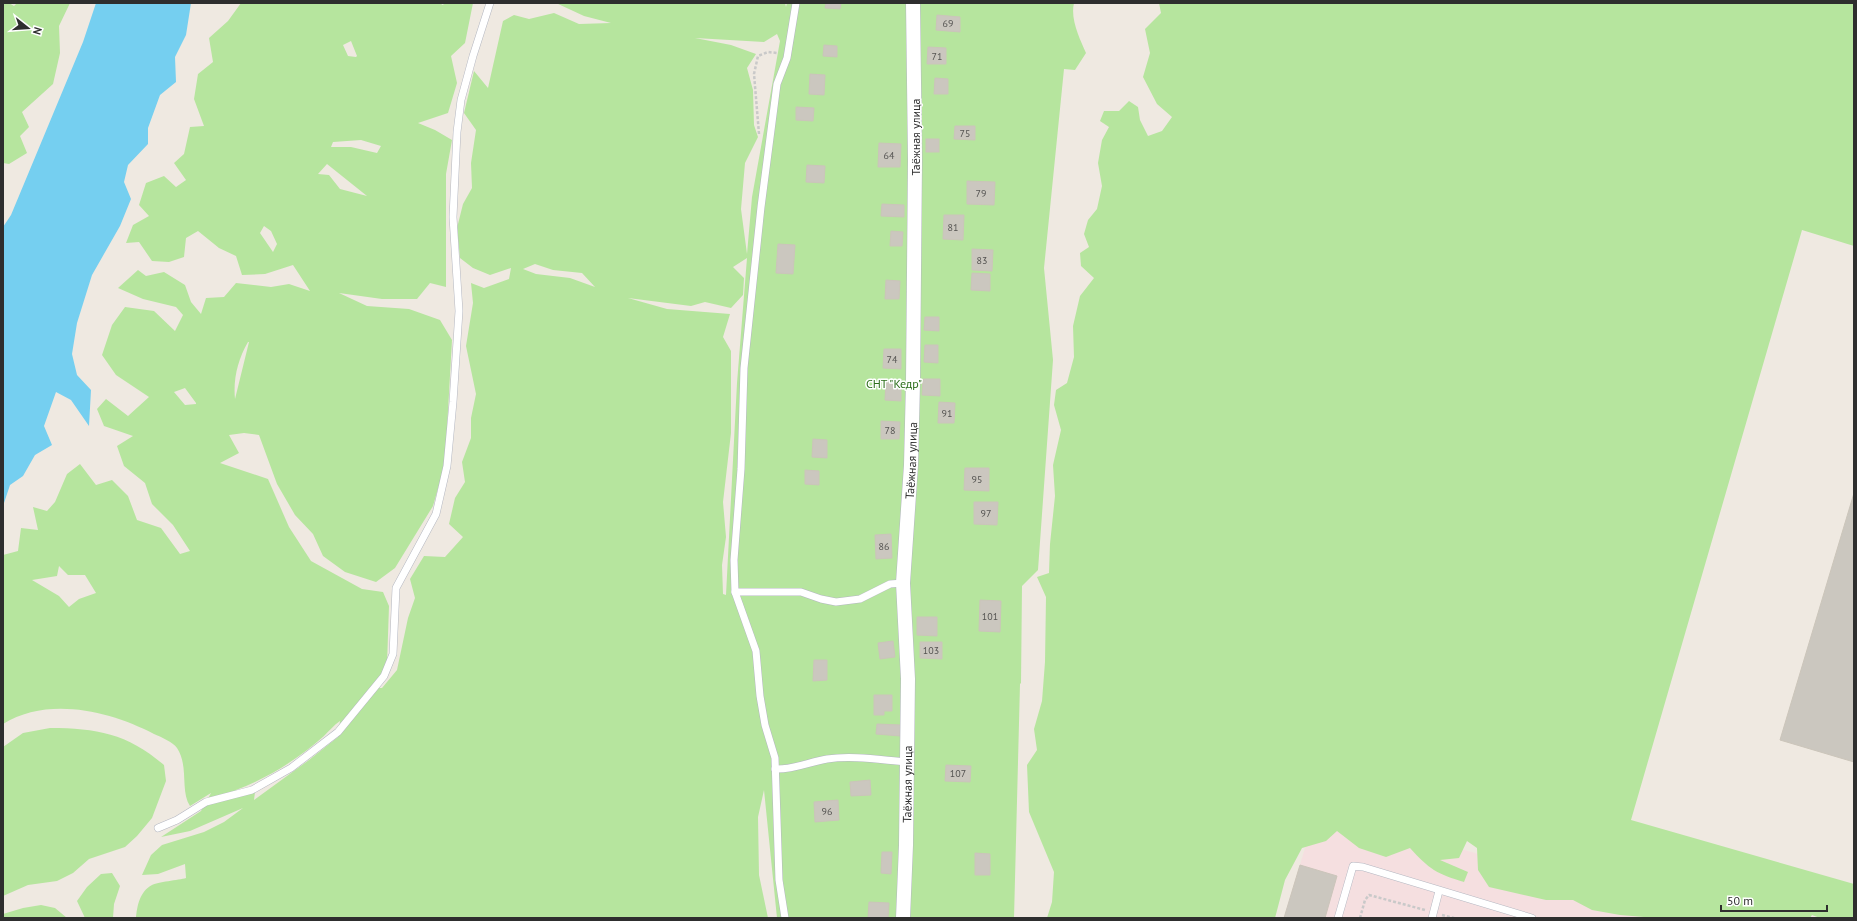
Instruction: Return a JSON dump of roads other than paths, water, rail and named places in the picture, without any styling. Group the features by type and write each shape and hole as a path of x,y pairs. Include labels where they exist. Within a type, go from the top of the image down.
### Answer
{"street":[{"name":"Таёжная улица","path":"903,918 906,845 908,680 903,583 911,457 913,390 915,160 913,3"}],"lane":[{"path":"158,828 177,820 206,802 252,790 291,768 338,732 384,676 393,654 396,588 436,514 447,466 453,402 458,311 453,217 457,132 463,93 490,3"},
{"path":"785,918 779,880 774,758 764,725 756,651 735,592 734,560 741,469 744,368 748,324 777,84 787,58 796,3"},
{"path":"735,592 801,592 821,599 836,602 860,599 890,584 903,583"},
{"path":"775,769 787,770 802,764 848,757 907,762"},
{"path":"1338,918 1353,866 1362,867 1515,916 1532,918"},
{"path":"1433,915 1439,891"}],"water":[{"path":"96,3 191,3 186,35 175,57 176,82 160,95 148,128 148,144 128,165 124,182 131,199 120,226 92,275 77,323 72,354 77,375 91,390 89,426 71,400 56,392 44,426 52,445 35,455 23,476 10,485 3,506 3,227 11,215 83,42"}],"park label":[{"name":"СНТ \"Кедр\"","path":"894,383"}]}
